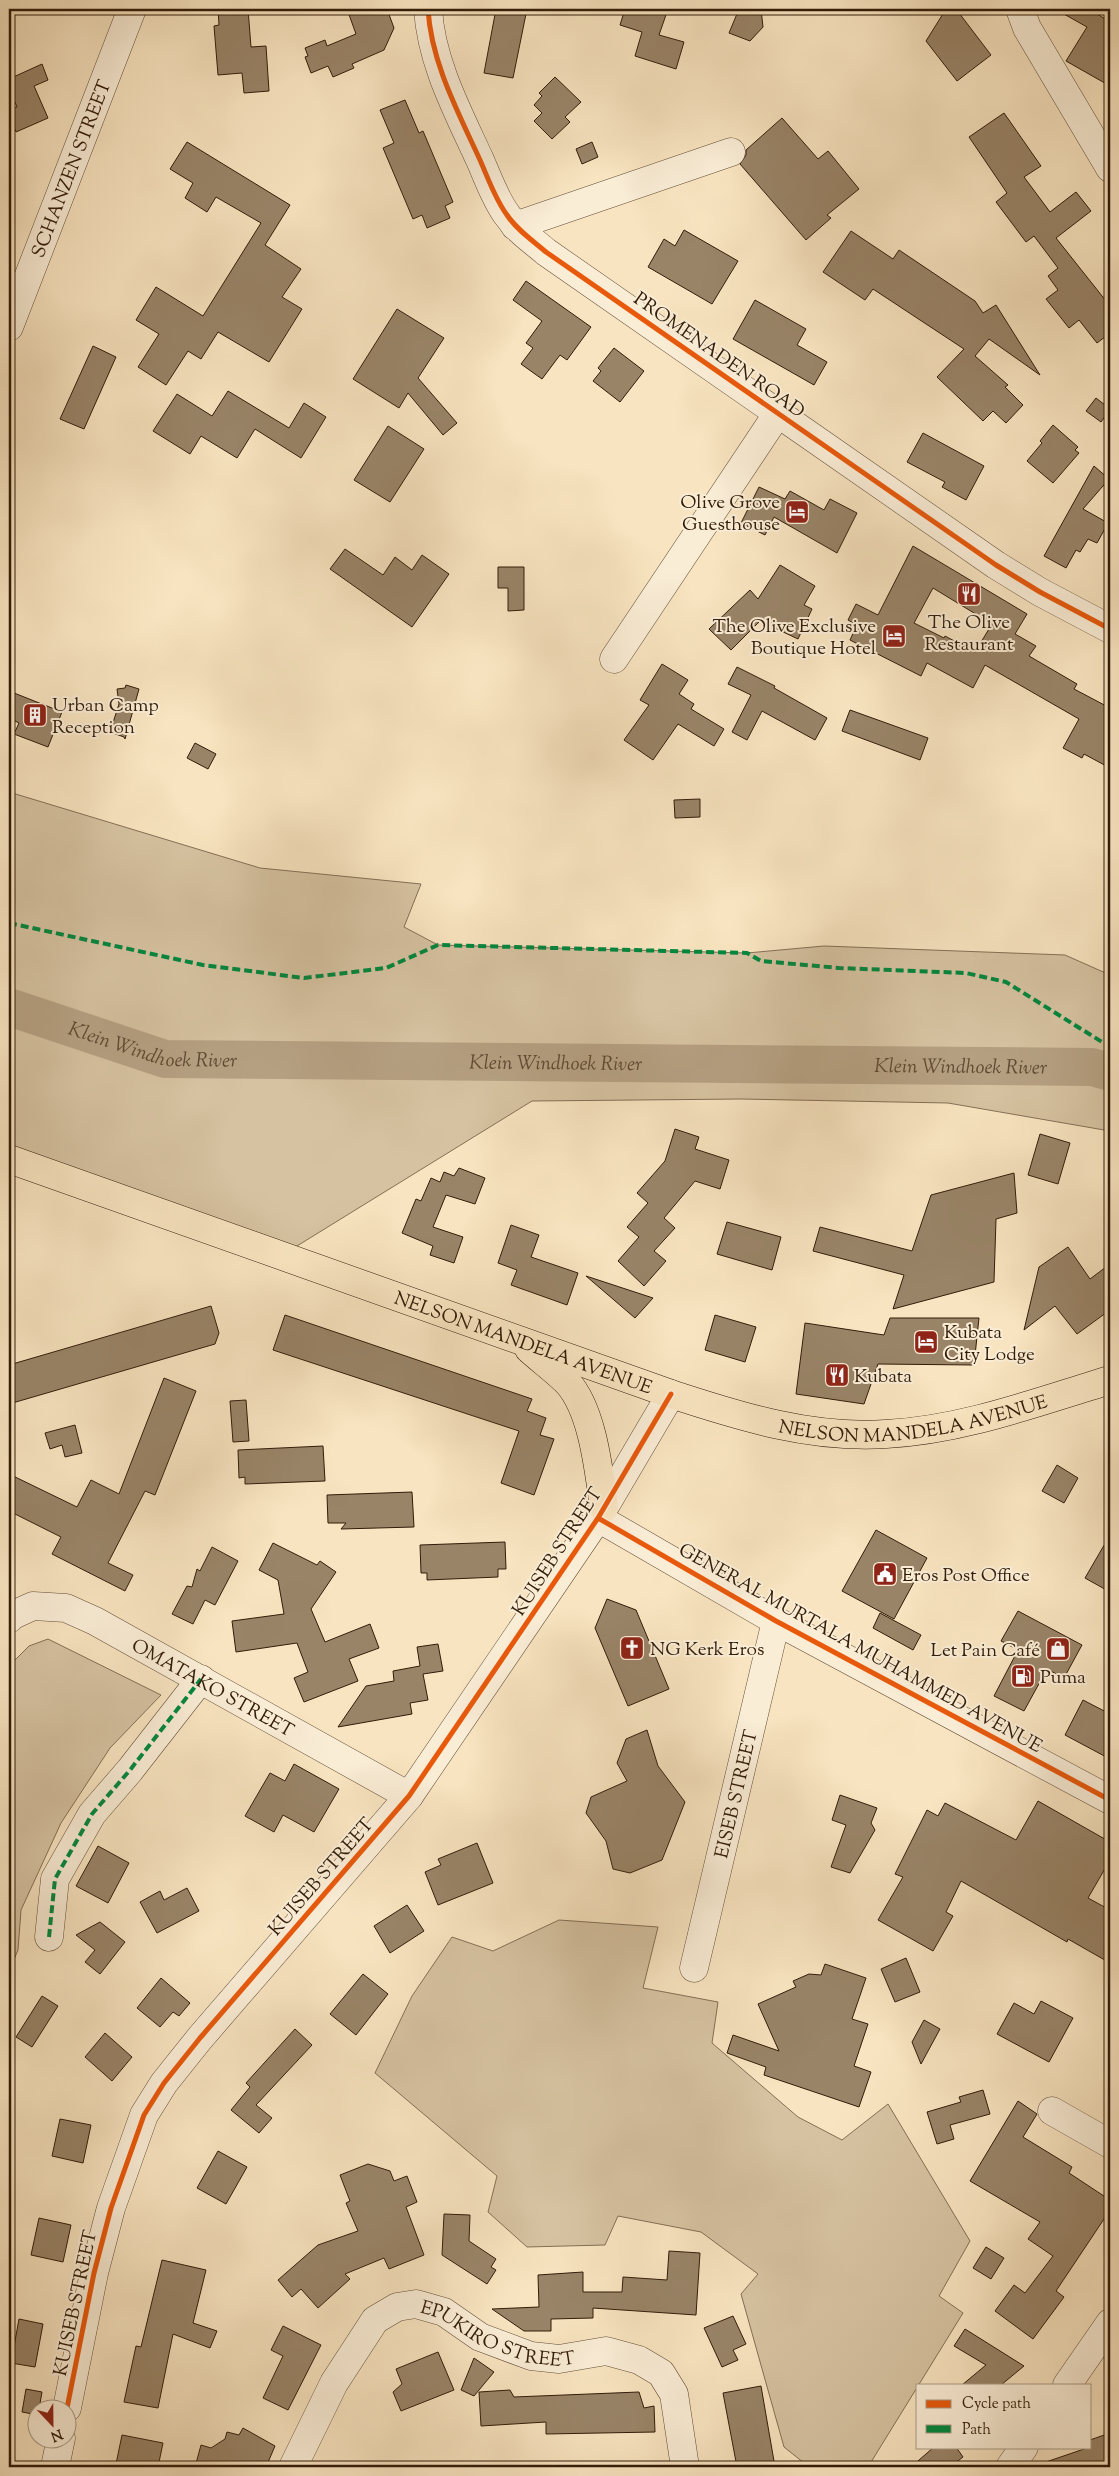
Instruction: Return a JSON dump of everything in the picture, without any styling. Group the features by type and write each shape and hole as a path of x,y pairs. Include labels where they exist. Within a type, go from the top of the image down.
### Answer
{"main road":[{"name":"NELSON MANDELA AVENUE","path":"9,1159 671,1394 732,1414 780,1426 822,1432 885,1434 937,1428 981,1419 1110,1380"},
{"path":"518,1340 568,1384 581,1407 591,1433 601,1513"}],"street":[{"name":"SCHANZEN STREET","path":"9,327 132,9"},
{"name":"PROMENADEN ROAD","path":"428,9 429,31 442,73 494,190 506,214 515,226 546,252 996,565 1040,592 1110,629"},
{"path":"1020,9 1027,28 1110,168"},
{"path":"515,226 731,152"},
{"path":"614,659 778,413"},
{"name":"KUISEB STREET","path":"69,2398 94,2273 106,2227 144,2115 164,2083 200,2038 409,1796 601,1513 671,1394"},
{"name":"GENERAL MURTALA MUHAMMED AVENUE","path":"601,1513 776,1621 1110,1800"},
{"name":"OMATAKO STREET","path":"10,1617 33,1606 66,1608 95,1621 409,1796"},
{"name":"EISEB STREET","path":"694,1968 776,1621"},
{"path":"49,1937 55,1878 92,1814 201,1679"},
{"path":"1052,2111 1110,2144"},
{"name":"EPUKIRO STREET","path":"293,2467 334,2383 375,2320 396,2307 416,2304 444,2312 480,2337 531,2356 559,2359 606,2351 639,2360 661,2373 674,2394 685,2467"},
{"path":"1068,2384 1110,2323"},
{"path":"55,2467 59,2448"},
{"path":"1010,2467 1023,2448"}],"shaded area":[{"path":"9,792 260,868 421,884 404,927 438,945 747,953 824,946 1065,955 1110,975 1110,1131 948,1103 741,1099 532,1101 284,1254 9,1159"},
{"path":"48,1639 161,1695 110,1748 61,1823 21,1910 18,1950 9,1971 9,1666 29,1646"},
{"path":"559,1920 658,1927 643,1988 718,2002 712,2043 798,2117 842,2140 888,2104 970,2241 939,2296 963,2313 919,2384 916,2384 916,2389 868,2467 856,2467 850,2463 845,2467 809,2467 784,2447 741,2294 758,2274 701,2232 618,2216 605,2245 527,2247 488,2212 497,2176 375,2073 412,1996 452,1937 493,1951"}],"building":[{"path":"218,9 248,9 251,47 266,46 269,91 244,93 242,73 218,75 214,26 219,25"},
{"path":"347,9 387,9 394,28 384,50 352,64 354,68 333,77 328,66 311,73 305,57 308,56 305,48 325,40 327,46 356,34"},
{"path":"496,9 527,9 513,78 484,73"},
{"path":"625,9 668,9 659,35 684,42 676,69 635,56 642,32 620,25"},
{"path":"739,9 761,9 763,27 750,41 729,33"},
{"path":"946,9 956,9 991,55 957,81 926,41"},
{"path":"1055,9 1089,9 1110,22 1110,86 1066,61 1087,27"},
{"path":"42,64 48,80 34,86 48,118 16,132 9,115 9,110 17,107 9,88 9,79"},
{"path":"555,77 581,102 565,117 570,122 552,139 534,121 542,113 534,105 542,96 539,93"},
{"path":"405,100 419,133 423,131 453,202 445,206 450,218 427,228 422,215 413,219 383,148 394,143 380,110"},
{"path":"1004,113 1041,166 1024,177 1050,212 1076,192 1091,211 1056,238 1110,306 1110,333 1097,343 1079,320 1069,328 1046,299 1058,290 1048,276 1058,268 1034,236 1026,242 996,202 1007,193 969,137"},
{"path":"782,118 818,159 828,151 859,189 827,215 831,218 806,240 740,164 746,155 746,150"},
{"path":"187,142 290,205 265,245 301,269 282,297 302,309 269,362 218,332 201,359 188,351 166,385 138,367 159,334 136,320 156,287 203,316 261,223 216,197 207,212 185,198 193,183 170,169"},
{"path":"592,142 598,157 582,164 576,149"},
{"path":"684,230 738,261 712,304 648,267 664,239 675,246"},
{"path":"851,231 893,259 899,250 975,301 983,313 996,305 1040,375 989,339 975,356 1008,385 1005,387 1023,405 1006,423 993,411 983,421 937,377 964,349 873,289 865,300 823,272"},
{"path":"526,281 591,327 567,360 560,355 542,379 521,364 533,348 526,343 542,321 513,300"},
{"path":"755,300 806,329 797,345 827,362 814,385 733,339"},
{"path":"397,309 444,338 418,378 457,423 443,435 408,393 399,408 353,379"},
{"path":"93,346 116,357 84,429 60,419"},
{"path":"614,348 644,371 620,402 593,381 601,371 598,368"},
{"path":"228,391 289,428 304,403 326,417 301,458 255,429 237,458 201,436 190,454 153,431 177,394 212,416"},
{"path":"1096,398 1110,409 1101,422 1086,411"},
{"path":"1053,425 1078,447 1075,450 1079,453 1053,483 1027,461 1042,443 1040,441"},
{"path":"388,426 424,449 390,502 354,480"},
{"path":"923,433 984,466 966,500 942,487 945,482 907,462"},
{"path":"1094,466 1109,479 1083,509 1108,523 1097,543 1088,539 1080,552 1076,550 1066,568 1044,556"},
{"path":"759,487 785,499 790,491 824,510 830,499 857,513 837,553 774,517 765,535 741,523"},
{"path":"913,546 1027,614 1015,634 1036,646 1029,656 1077,684 1074,689 1110,708 1110,768 1084,754 1082,758 1063,748 1079,719 985,665 973,688 927,663 921,676 850,640 857,625 848,620 856,604 878,615","holes":["933,588 992,624 975,652 945,636 944,638 914,623"]},
{"path":"345,549 383,575 395,557 412,570 422,555 449,574 412,627 330,569"},
{"path":"780,565 815,586 804,605 812,609 798,639 760,621 731,650 709,629 750,590 758,599"},
{"path":"498,567 524,567 524,610 508,611 508,588 498,588"},
{"path":"662,664 688,680 679,694 694,704 691,709 724,729 714,746 678,724 653,760 624,740 649,705 640,700"},
{"path":"737,667 775,686 774,688 827,718 815,740 762,711 747,740 732,732 751,695 728,684"},
{"path":"126,685 139,689 125,739 110,732 119,704 117,689 125,688"},
{"name":"Urban Camp Reception","path":"9,691 62,712 48,747 14,734 19,723 9,718"},
{"path":"850,710 928,738 920,760 842,731"},
{"path":"195,743 216,754 208,769 187,758"},
{"path":"700,799 700,817 675,818 674,800"},
{"path":"675,1129 699,1137 695,1149 729,1160 720,1189 695,1181 664,1218 675,1228 654,1251 666,1261 644,1286 618,1261 639,1237 627,1227 648,1203 637,1193 665,1161"},
{"path":"1040,1134 1070,1143 1058,1184 1028,1175"},
{"path":"459,1168 485,1178 475,1204 446,1195 433,1227 463,1237 454,1263 430,1255 433,1246 402,1233 416,1199 421,1201 431,1178 440,1182 444,1172 454,1176"},
{"path":"1014,1173 1017,1213 996,1219 994,1282 893,1309 904,1275 813,1251 820,1227 912,1251 931,1195"},
{"path":"727,1222 781,1237 772,1270 717,1254"},
{"path":"511,1225 539,1235 531,1257 578,1273 567,1305 511,1285 517,1270 498,1263"},
{"path":"1068,1247 1090,1279 1110,1264 1110,1310 1077,1334 1055,1306 1024,1330 1039,1267"},
{"path":"586,1276 653,1298 635,1318"},
{"path":"211,1306 219,1333 215,1344 9,1404 9,1365"},
{"path":"285,1315 532,1399 527,1411 546,1418 540,1435 554,1439 534,1495 501,1483 519,1431 273,1350"},
{"path":"715,1315 756,1327 745,1362 705,1350"},
{"path":"890,1318 979,1318 974,1365 878,1364 864,1404 796,1394 805,1323 884,1335"},
{"path":"164,1378 196,1391 155,1495 145,1491 108,1563 133,1575 125,1591 52,1554 61,1537 9,1511 9,1474 77,1507 91,1480 119,1494"},
{"path":"246,1400 249,1441 233,1442 230,1401"},
{"path":"75,1425 82,1453 65,1457 62,1445 50,1449 45,1433"},
{"path":"323,1446 325,1481 245,1484 245,1477 239,1478 238,1450"},
{"path":"1057,1465 1078,1478 1064,1503 1042,1491"},
{"path":"412,1492 414,1527 341,1529 346,1523 328,1523 327,1495"},
{"path":"876,1530 927,1558 894,1619 842,1591"},
{"path":"1110,1535 1110,1592 1085,1578"},
{"path":"505,1542 506,1569 498,1569 498,1577 427,1580 427,1573 421,1573 420,1545"},
{"path":"273,1543 317,1565 320,1561 336,1572 311,1609 325,1642 370,1624 379,1648 349,1659 358,1681 304,1702 294,1678 308,1672 297,1643 236,1652 232,1621 284,1614 278,1580 259,1570"},
{"path":"212,1547 238,1561 215,1605 205,1600 193,1624 172,1614 187,1586 192,1587 197,1569 200,1571"},
{"path":"607,1599 636,1610 669,1689 628,1706 595,1628"},
{"path":"1018,1611 1082,1645 1064,1678 1047,1669 1024,1711 994,1696 1018,1650 1001,1641"},
{"path":"880,1613 921,1635 913,1650 873,1628"},
{"path":"438,1644 443,1671 423,1674 428,1700 410,1703 412,1714 338,1727 366,1686 394,1681 393,1671 420,1666 417,1647"},
{"path":"1083,1700 1110,1714 1110,1759 1065,1735"},
{"path":"647,1730 658,1766 685,1802 662,1860 630,1873 613,1869 606,1841 586,1813 591,1797 627,1781 617,1763 626,1739"},
{"path":"294,1764 339,1789 314,1832 283,1815 274,1832 245,1816 270,1773 285,1781"},
{"path":"840,1795 877,1808 871,1823 875,1830 850,1873 831,1867 846,1825 832,1820"},
{"path":"1038,1801 1110,1842 1110,1860 1088,1898 1110,1910 1110,1963 1068,1939 1067,1942 961,1881 946,1912 953,1916 933,1951 878,1920 903,1877 895,1874 927,1810 938,1816 945,1803 1016,1840"},
{"path":"477,1843 493,1883 438,1905 425,1872 441,1865 438,1859"},
{"path":"98,1846 129,1863 108,1903 76,1886"},
{"path":"187,1888 199,1911 157,1933 140,1902 160,1891 164,1900"},
{"path":"407,1905 424,1931 390,1953 374,1926"},
{"path":"100,1922 125,1942 100,1974 85,1962 95,1950 76,1935"},
{"path":"906,1958 920,1992 895,2002 881,1969"},
{"path":"825,1964 866,1978 852,2019 868,2024 854,2066 871,2072 859,2107 764,2075 766,2067 727,2053 733,2035 779,2051 758,2004 796,1987 793,1981 809,1974 821,1975"},
{"path":"363,1974 388,1994 356,2035 330,2014"},
{"path":"161,1978 190,2003 179,2016 173,2012 160,2027 137,2008"},
{"path":"42,1996 58,2006 32,2047 16,2037"},
{"path":"1041,2001 1073,2018 1049,2062 997,2034 1014,2003 1034,2014"},
{"path":"924,2020 940,2029 921,2064 912,2042"},
{"path":"295,2029 312,2045 256,2105 272,2118 259,2133 231,2110 250,2087 246,2083"},
{"path":"105,2033 132,2057 112,2081 85,2057"},
{"path":"983,2090 990,2114 950,2125 954,2139 937,2144 927,2112 961,2102 959,2097"},
{"path":"1018,2101 1037,2114 1023,2137 1072,2167 1069,2173 1110,2200 1110,2210 1056,2291 1064,2297 1033,2339 995,2311 1014,2285 1025,2293 1053,2256 1028,2239 1040,2222 970,2181"},
{"path":"60,2119 91,2125 83,2163 52,2156"},
{"path":"218,2151 247,2167 226,2204 197,2188"},
{"path":"368,2164 390,2171 394,2181 407,2176 417,2202 406,2207 424,2255 389,2269 384,2258 345,2274 350,2279 318,2308 301,2289 292,2297 278,2280 318,2245 358,2231 346,2203 350,2201 340,2175"},
{"path":"444,2214 470,2215 469,2241 496,2259 491,2267 496,2270 487,2284 442,2255"},
{"path":"39,2218 71,2225 63,2262 31,2255"},
{"path":"986,2247 1004,2258 991,2279 973,2268"},
{"path":"669,2251 700,2253 696,2315 593,2308 593,2318 551,2319 551,2331 524,2331 492,2309 539,2307 538,2275 583,2272 583,2292 622,2292 623,2277 667,2280"},
{"path":"162,2260 206,2270 193,2323 217,2331 210,2348 173,2334 158,2408 124,2402 136,2346 141,2347"},
{"path":"733,2316 746,2344 733,2350 738,2360 722,2367 704,2328"},
{"path":"19,2319 43,2324 35,2367 11,2363"},
{"path":"283,2326 321,2345 288,2410 263,2398 283,2356 271,2350"},
{"path":"965,2329 1024,2366 1002,2384 963,2384 986,2365 954,2346"},
{"path":"438,2352 454,2390 401,2411 393,2392 402,2384 396,2369"},
{"path":"474,2358 494,2372 474,2396 461,2390"},
{"path":"761,2386 775,2467 737,2467 723,2393"},
{"path":"26,2389 42,2392 41,2398 28,2398 28,2413 22,2412"},
{"path":"510,2390 514,2397 639,2392 644,2408 654,2406 655,2432 546,2434 546,2422 481,2426 479,2392"},
{"path":"243,2428 275,2446 266,2467 195,2467 201,2445 211,2448 225,2439 227,2432 239,2435"},
{"path":"1110,2433 1110,2467 1040,2467 1040,2464 1092,2448 1092,2439"},
{"path":"122,2435 163,2443 158,2467 132,2467 116,2464"},
{"path":"933,2448 957,2448 963,2457 950,2467 911,2467"}],"waterway":[{"name":"Klein Windhoek River","path":"9,1007 165,1059 1092,1067 1110,1072"}],"marked path":[{"path":"9,923 203,965 304,978 386,968 438,945 747,953 761,961 839,968 966,973 1006,982 1110,1047"},
{"path":"49,1937 55,1879 92,1814 130,1770 201,1679"}],"cycle path":[{"path":"428,9 434,48 447,86 499,202 520,230 546,252 996,565 1040,592 1110,629"},
{"path":"69,2398 94,2273 111,2208 144,2115 164,2083 200,2038 409,1796 598,1518 671,1394"},
{"path":"598,1518 776,1621 1110,1800"}],"place":[{"name":"Olive Grove Guesthouse","path":"797,512"},
{"name":"The Olive Restaurant","path":"969,594"},
{"name":"The Olive Exclusive Boutique Hotel","path":"894,636"},
{"name":"Urban Camp Reception","path":"35,715"},
{"name":"Kubata City Lodge","path":"926,1342"},
{"name":"Kubata","path":"837,1375"},
{"name":"Eros Post Office","path":"885,1574"},
{"name":"NG Kerk Eros","path":"632,1648"},
{"name":"Let Pain Café","path":"1058,1649"},
{"name":"Puma","path":"1023,1676"}]}
